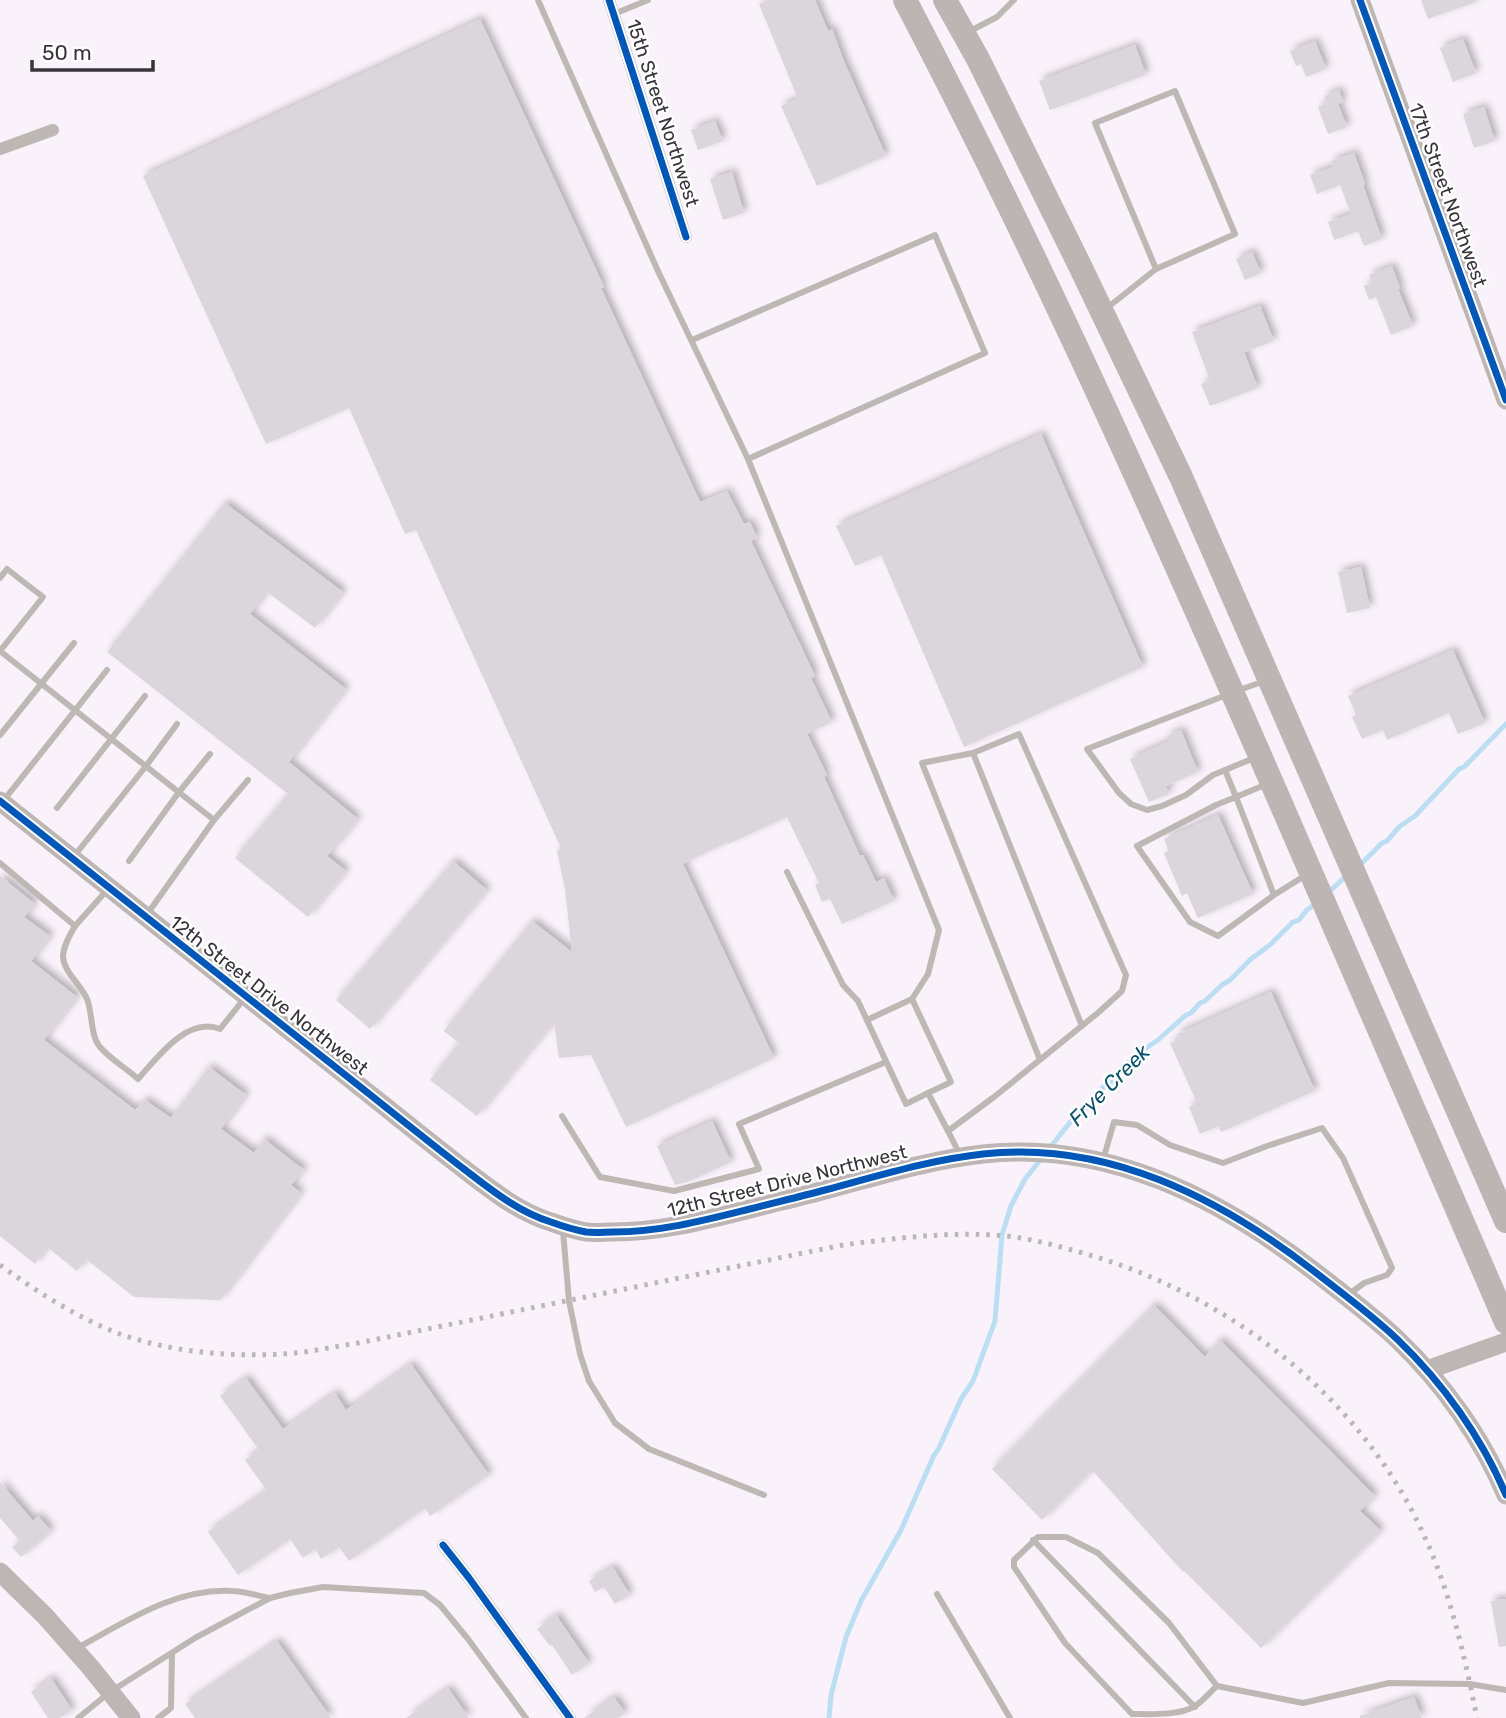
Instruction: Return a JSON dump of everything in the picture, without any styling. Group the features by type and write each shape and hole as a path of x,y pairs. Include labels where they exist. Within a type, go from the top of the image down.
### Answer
{"highway":[{"path":"905,0 1046,282 1144,492 1506,1322"},
{"path":"945,0 990,84 1181,477 1506,1221"}],"street":[{"name":"15th Street Northwest","path":"609,0 687,237"},
{"name":"17th Street Northwest","path":"1360,0 1506,400"},
{"path":"0,149 53,130"},
{"name":"12th Street Drive Northwest","path":"1,802 518,1209 586,1232 632,1232 686,1225 888,1172 961,1157 1027,1152 1068,1155 1121,1166 1154,1177 1252,1227 1346,1296 1396,1338 1427,1370 1453,1403 1476,1438 1506,1495"},
{"path":"1427,1370 1506,1342"},
{"path":"443,1545 470,1578 570,1718"},
{"path":"0,1572 45,1616 131,1718"}],"lane":[{"path":"538,0 652,256 748,459 939,930 928,974 912,999 867,1020"},
{"path":"613,14 648,0"},
{"path":"964,34 997,17 1014,0"},
{"path":"1102,312 1156,269 1235,234 1175,91 1095,123 1156,269"},
{"path":"692,340 935,235 985,353 748,459"},
{"path":"0,578 7,569 43,597 0,651 214,820"},
{"path":"0,735 74,643"},
{"path":"1,802 107,670"},
{"path":"1260,756 1213,775 1186,795 1147,810 1131,804 1119,793 1087,749 1270,679"},
{"path":"57,808 145,696"},
{"path":"72,858 177,724"},
{"path":"948,1130 994,1097 1040,1060 1082,1026 1122,991 1126,975 1018,734 973,753 922,763 1040,1060"},
{"path":"973,753 1082,1026"},
{"path":"129,860 210,754"},
{"path":"1225,770 1274,895"},
{"path":"146,917 214,820 248,780"},
{"path":"1272,782 1216,805 1137,846 1189,922 1218,936 1274,895 1311,873"},
{"path":"0,863 75,926"},
{"path":"787,872 843,985 858,1001 906,1104 951,1082 912,999"},
{"path":"109,888 75,926 65,945 63,958 86,997 99,1045 138,1079 177,1037 202,1027 220,1029 246,996"},
{"path":"562,1116 600,1177 674,1191 759,1169 739,1125 886,1062"},
{"path":"928,1093 961,1157"},
{"path":"1102,1161 1114,1122 1137,1125 1170,1145 1223,1163 1322,1128 1343,1158 1392,1268 1387,1275 1364,1283 1346,1296"},
{"path":"563,1225 569,1301 580,1354 589,1381 615,1423 649,1449 764,1495"},
{"path":"1217,1686 1195,1707 1160,1714 1128,1716 1065,1643 1014,1567 1014,1560 1038,1537 1066,1537 1098,1553 1169,1623 1217,1686 1303,1703 1389,1683 1470,1684 1506,1690"},
{"path":"1033,1540 1195,1707"},
{"path":"78,1718 110,1692 195,1638 270,1598 323,1587 424,1592 440,1605 468,1639 526,1718"},
{"path":"75,1650 168,1600 201,1592 234,1590 270,1598"},
{"path":"937,1594 1010,1718"},
{"path":"158,1718 171,1708 172,1653"}],"building":[{"path":"768,0 815,0 828,31 832,29 886,156 817,186 781,106 798,99 759,4"},
{"path":"1421,0 1476,0 1476,2 1428,19"},
{"path":"480,19 700,502 727,491 744,524 750,522 757,538 751,541 815,676 811,678 832,722 807,734 860,856 863,855 876,882 884,878 894,901 842,924 830,899 822,902 815,885 819,883 787,817 683,864 774,1058 626,1127 591,1055 559,1058 554,1021 477,1116 430,1080 459,1043 444,1031 532,921 572,952 565,889 557,851 561,848 416,530 405,534 349,408 266,444 143,176"},
{"path":"1463,39 1476,73 1453,82 1440,48"},
{"path":"1315,41 1326,69 1306,77 1301,64 1296,66 1290,51"},
{"path":"1135,45 1146,75 1050,110 1039,81"},
{"path":"1339,90 1343,102 1338,104 1347,127 1328,134 1318,107 1327,103 1324,96"},
{"path":"1484,107 1495,141 1474,148 1463,114"},
{"path":"715,121 723,141 698,150 691,130"},
{"path":"1354,153 1382,239 1364,246 1358,231 1334,240 1328,222 1351,214 1340,185 1317,194 1310,175 1333,167 1331,161"},
{"path":"732,172 744,213 723,220 710,179"},
{"path":"1252,252 1261,273 1245,280 1236,259"},
{"path":"1392,266 1413,326 1391,335 1376,297 1369,300 1364,286 1372,283 1369,275"},
{"path":"1260,306 1274,341 1244,352 1258,388 1210,406 1201,384 1210,381 1192,332"},
{"path":"1041,434 1143,667 964,747 881,555 855,566 836,526"},
{"path":"225,503 343,592 315,628 267,592 250,614 346,689 289,762 358,819 327,856 346,871 308,917 235,858 288,794 107,652"},
{"path":"1361,567 1370,608 1347,613 1338,572"},
{"path":"1453,650 1485,723 1458,734 1449,713 1387,740 1383,730 1362,739 1352,717 1356,715 1348,696"},
{"path":"1181,730 1198,772 1166,786 1169,794 1149,802 1130,759 1169,741 1167,736"},
{"path":"1218,815 1253,894 1198,918 1187,893 1182,896 1164,853 1169,851 1164,839"},
{"path":"453,861 487,890 370,1029 336,1000"},
{"path":"0,876 35,904 24,917 50,936 31,961 77,997 44,1040 135,1110 145,1100 171,1118 209,1067 246,1095 221,1129 254,1153 264,1139 304,1170 291,1185 301,1193 220,1300 134,1297 86,1259 77,1271 47,1247 35,1264 0,1236"},
{"path":"1271,992 1315,1091 1221,1132 1218,1126 1200,1134 1189,1107 1197,1103 1170,1043 1180,1039 1177,1034"},
{"path":"712,1121 731,1162 675,1185 657,1146"},
{"path":"1154,1305 1205,1357 1220,1340 1375,1496 1360,1511 1381,1531 1261,1648 1183,1572 1092,1470 1042,1520 992,1469"},
{"path":"411,1364 489,1475 430,1516 425,1508 349,1561 339,1547 321,1559 315,1549 303,1558 290,1539 238,1575 208,1532 267,1491 245,1460 259,1450 220,1396 246,1378 283,1429 335,1393 346,1410"},
{"path":"0,1482 33,1521 38,1516 51,1531 21,1557 12,1547 20,1541 0,1518"},
{"path":"613,1567 630,1595 615,1604 604,1587 595,1592 589,1581"},
{"path":"1506,1599 1506,1646 1499,1647 1491,1601"},
{"path":"556,1615 589,1663 572,1675 552,1645 550,1646 537,1629"},
{"path":"277,1641 331,1718 195,1718 185,1704"},
{"path":"51,1678 72,1710 60,1718 48,1718 31,1692"},
{"path":"448,1688 469,1718 406,1718"},
{"path":"614,1697 625,1713 618,1718 584,1718"},
{"path":"1414,1697 1422,1718 1360,1718 1360,1716"}],"waterway":[{"name":"Frye Creek","path":"1358,867 1400,826 1415,816 1506,724"},
{"name":"Frye Creek","path":"1327,894 1348,874"},
{"name":"Frye Creek","path":"1049,1149 1075,1116 1085,1109 1129,1062 1229,981 1317,903"},
{"name":"Frye Creek","path":"829,1718 831,1695 846,1637 861,1601 901,1530 961,1399 973,1381 995,1321 1002,1235 1011,1206 1025,1179 1041,1159"}],"railway":[{"path":"0,1265 58,1304 120,1334 184,1350 251,1355 295,1353 358,1343 863,1242 966,1234 1007,1236 1079,1252 1132,1270 1184,1293 1234,1321 1280,1354 1323,1392 1362,1435 1395,1481 1432,1553 1455,1623 1477,1718"}],"cycle path":[{"path":"609,0 686,237"},
{"path":"1360,0 1506,400"},
{"path":"0,801 460,1166 526,1212 586,1232 630,1232 697,1222 923,1164 983,1154 1029,1152 1074,1156 1117,1166 1160,1180 1201,1198 1240,1220 1279,1245 1378,1322 1415,1357 1446,1393 1473,1432 1506,1495"},
{"path":"443,1545 570,1718"}]}
